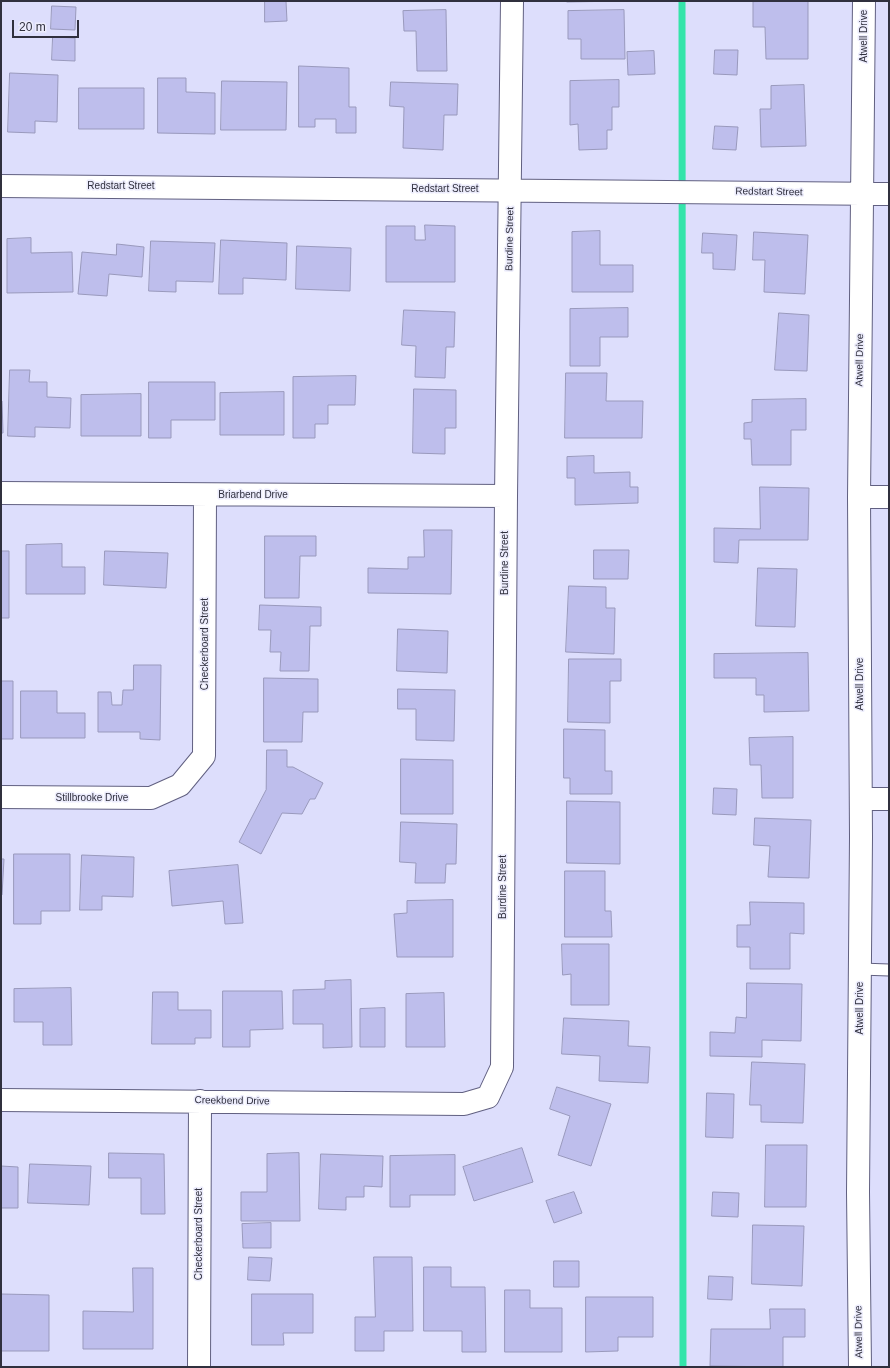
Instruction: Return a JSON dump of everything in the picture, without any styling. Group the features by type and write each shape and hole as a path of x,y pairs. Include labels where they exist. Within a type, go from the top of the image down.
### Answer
{"street":[{"name":"Burdine Street","path":"464,1104 488,1097 502,1067 506,496 512,1"},
{"name":"Atwell Drive","path":"860,1367 858,1192 861,799 858,497 864,1"},
{"name":"Redstart Street","path":"1,186 510,189 889,194"},
{"name":"Briarbend Drive","path":"1,493 506,496"},
{"name":"Checkerboard Street","path":"180,785 204,756 206,494"},
{"path":"858,497 889,497"},
{"name":"Stillbrooke Drive","path":"1,797 151,798 180,785"},
{"path":"861,799 889,799"},
{"name":"Creekbend Drive","path":"1,1100 464,1104"},
{"name":"Checkerboard Street","path":"199,1367 200,1101"}],"lane":[{"path":"860,969 889,970"}],"building":[{"path":"265,1 286,1 287,21 265,22"},
{"path":"567,1 622,1 567,2"},
{"path":"808,1 808,59 766,59 765,27 753,27 753,2"},
{"path":"52,6 76,7 75,30 51,29"},
{"path":"446,10 447,71 417,71 416,31 404,31 403,11"},
{"path":"624,10 625,59 581,59 581,39 568,39 568,11"},
{"path":"53,37 75,38 75,61 52,60"},
{"path":"715,50 738,50 737,75 714,74"},
{"path":"654,51 655,74 628,75 627,52"},
{"path":"299,66 349,68 349,107 356,107 356,133 336,133 336,119 315,119 315,127 299,127"},
{"path":"10,73 58,75 57,122 35,121 35,133 8,132"},
{"path":"158,78 186,78 186,92 215,93 215,134 158,133"},
{"path":"619,80 619,107 612,107 612,130 607,130 607,149 579,150 578,124 570,125 570,81"},
{"path":"222,81 287,82 286,130 221,130"},
{"path":"391,82 458,84 457,115 444,115 443,150 403,148 404,107 390,106"},
{"path":"804,85 806,146 761,147 760,109 771,109 771,86"},
{"path":"79,88 144,88 144,129 79,129"},
{"path":"715,126 738,127 736,150 713,149"},
{"path":"425,225 455,226 455,282 386,282 386,226 415,226 415,240 425,240"},
{"path":"600,231 600,265 633,265 633,292 572,292 572,232"},
{"path":"754,232 808,235 805,294 764,292 765,260 753,260"},
{"path":"703,233 737,235 735,270 713,269 713,253 702,253"},
{"path":"31,238 31,253 72,252 73,292 7,293 7,239"},
{"path":"221,240 287,243 286,280 243,278 243,294 219,294"},
{"path":"151,241 215,243 213,282 176,281 176,292 149,291"},
{"path":"117,244 144,247 142,277 109,274 107,296 78,294 82,252 116,255"},
{"path":"297,246 351,248 350,291 296,289"},
{"path":"628,308 628,337 600,337 600,366 570,366 570,309"},
{"path":"404,310 455,312 454,347 446,347 445,378 415,377 416,346 402,345"},
{"path":"779,313 809,315 807,371 775,370"},
{"path":"10,370 30,370 29,382 47,382 47,397 71,398 70,428 35,427 35,437 8,436"},
{"path":"566,373 607,373 606,401 643,401 642,438 565,438"},
{"path":"356,376 355,405 328,405 328,424 315,424 315,438 293,438 293,377"},
{"path":"149,382 215,382 215,420 171,420 171,438 149,438"},
{"path":"414,389 456,390 456,428 445,428 445,454 413,453"},
{"path":"284,392 284,435 220,435 220,393"},
{"path":"141,394 141,436 81,436 81,395"},
{"path":"806,399 806,430 791,430 791,465 752,465 751,439 744,439 744,423 752,422 752,400"},
{"path":"2,401 3,433 1,433"},
{"path":"594,456 594,473 630,472 630,487 638,487 638,503 575,505 575,478 567,478 567,457"},
{"path":"760,487 809,488 808,540 739,540 738,563 714,562 714,528 760,529"},
{"path":"424,530 452,530 451,594 368,593 368,568 408,569 408,557 424,557"},
{"path":"265,536 316,536 316,556 300,556 299,598 265,598"},
{"path":"62,544 62,567 85,567 85,594 26,594 26,545"},
{"path":"594,550 629,550 628,579 594,579"},
{"path":"1,551 9,551 9,618 1,618"},
{"path":"105,551 168,553 166,588 104,585"},
{"path":"758,568 797,569 795,627 756,626"},
{"path":"569,586 606,587 606,608 615,608 614,654 566,652"},
{"path":"260,605 321,607 321,626 310,626 309,671 280,671 281,652 270,652 271,630 259,630"},
{"path":"398,629 448,631 447,673 397,671"},
{"path":"808,653 809,711 764,712 764,695 756,695 756,678 714,678 714,654"},
{"path":"569,659 621,659 621,681 610,681 610,723 568,722"},
{"path":"134,665 161,665 160,740 140,739 140,732 98,732 98,692 111,692 112,705 122,705 123,690 133,690"},
{"path":"264,678 318,679 318,712 303,712 302,742 264,742"},
{"path":"1,681 13,681 13,739 1,739"},
{"path":"398,689 455,690 454,741 416,740 416,709 398,709"},
{"path":"21,691 57,691 57,713 85,713 85,738 21,738"},
{"path":"564,729 605,730 605,771 612,771 612,794 570,794 570,778 564,778"},
{"path":"793,737 793,798 762,798 761,765 750,765 749,738"},
{"path":"267,750 287,750 287,767 293,767 323,783 315,799 310,799 302,814 282,813 261,854 239,842 266,790"},
{"path":"401,759 453,760 453,814 401,814"},
{"path":"714,788 737,789 736,815 713,814"},
{"path":"567,801 620,802 620,864 567,863"},
{"path":"755,818 811,820 809,878 768,877 770,846 754,845"},
{"path":"401,822 457,824 456,864 446,864 445,883 415,883 416,863 400,862"},
{"path":"14,854 70,854 70,911 41,911 41,924 14,924"},
{"path":"82,855 134,857 133,897 102,896 102,910 80,910"},
{"path":"1,859 4,859 2,895 1,895"},
{"path":"238,865 243,923 225,924 223,901 172,906 169,871"},
{"path":"565,871 605,871 605,911 611,911 612,937 565,937"},
{"path":"453,900 453,957 397,957 394,914 407,913 407,901"},
{"path":"750,902 804,903 804,934 790,933 790,969 750,969 750,947 737,947 737,925 750,925"},
{"path":"562,944 609,944 609,1005 571,1005 571,974 563,975"},
{"path":"351,980 352,1047 323,1048 323,1024 293,1024 293,990 325,989 325,981"},
{"path":"747,983 802,984 801,1041 762,1040 762,1057 710,1056 710,1032 735,1033 736,1017 746,1018"},
{"path":"71,988 72,1045 43,1045 43,1022 14,1022 14,989"},
{"path":"223,991 282,991 283,1029 250,1030 250,1047 223,1047"},
{"path":"153,992 178,992 178,1010 211,1010 211,1038 195,1038 195,1044 152,1044"},
{"path":"444,993 445,1047 406,1047 406,994"},
{"path":"385,1008 385,1047 360,1047 360,1009"},
{"path":"564,1018 629,1021 628,1046 650,1047 648,1083 599,1081 600,1056 562,1054"},
{"path":"752,1062 805,1064 803,1123 761,1122 761,1105 750,1105"},
{"path":"557,1087 611,1104 591,1166 558,1155 570,1116 550,1109"},
{"path":"707,1093 734,1094 733,1138 706,1137"},
{"path":"766,1145 807,1145 806,1207 765,1207"},
{"path":"522,1148 533,1182 474,1201 463,1167"},
{"path":"109,1153 164,1154 165,1214 141,1214 141,1178 109,1178"},
{"path":"299,1153 300,1221 241,1221 241,1192 267,1192 267,1154"},
{"path":"321,1154 383,1156 382,1187 364,1186 364,1197 346,1197 346,1210 319,1209"},
{"path":"455,1155 455,1195 410,1195 410,1207 390,1207 390,1156"},
{"path":"30,1164 91,1166 89,1205 28,1203"},
{"path":"1,1166 18,1167 18,1208 1,1208"},
{"path":"574,1192 582,1213 554,1223 546,1201"},
{"path":"713,1192 739,1193 738,1217 712,1216"},
{"path":"271,1223 271,1248 243,1248 242,1224"},
{"path":"753,1225 804,1226 802,1286 752,1284"},
{"path":"249,1257 272,1258 270,1281 248,1280"},
{"path":"374,1257 412,1257 413,1331 384,1331 384,1351 355,1351 355,1317 375,1317"},
{"path":"554,1261 579,1261 579,1287 554,1287"},
{"path":"424,1267 451,1267 451,1287 485,1287 486,1352 462,1352 462,1331 424,1331"},
{"path":"133,1268 153,1268 153,1349 83,1349 83,1311 133,1312"},
{"path":"709,1276 733,1277 732,1300 708,1299"},
{"path":"505,1290 530,1290 530,1308 562,1308 562,1352 505,1352"},
{"path":"1,1294 49,1295 49,1351 1,1351"},
{"path":"252,1294 313,1294 313,1333 283,1333 284,1345 252,1345"},
{"path":"586,1297 653,1297 653,1337 618,1337 618,1351 586,1352"},
{"path":"770,1309 805,1309 805,1337 783,1337 783,1367 710,1366 711,1329 770,1329"}],"waterway":[{"path":"682,1 683,1367"}]}
